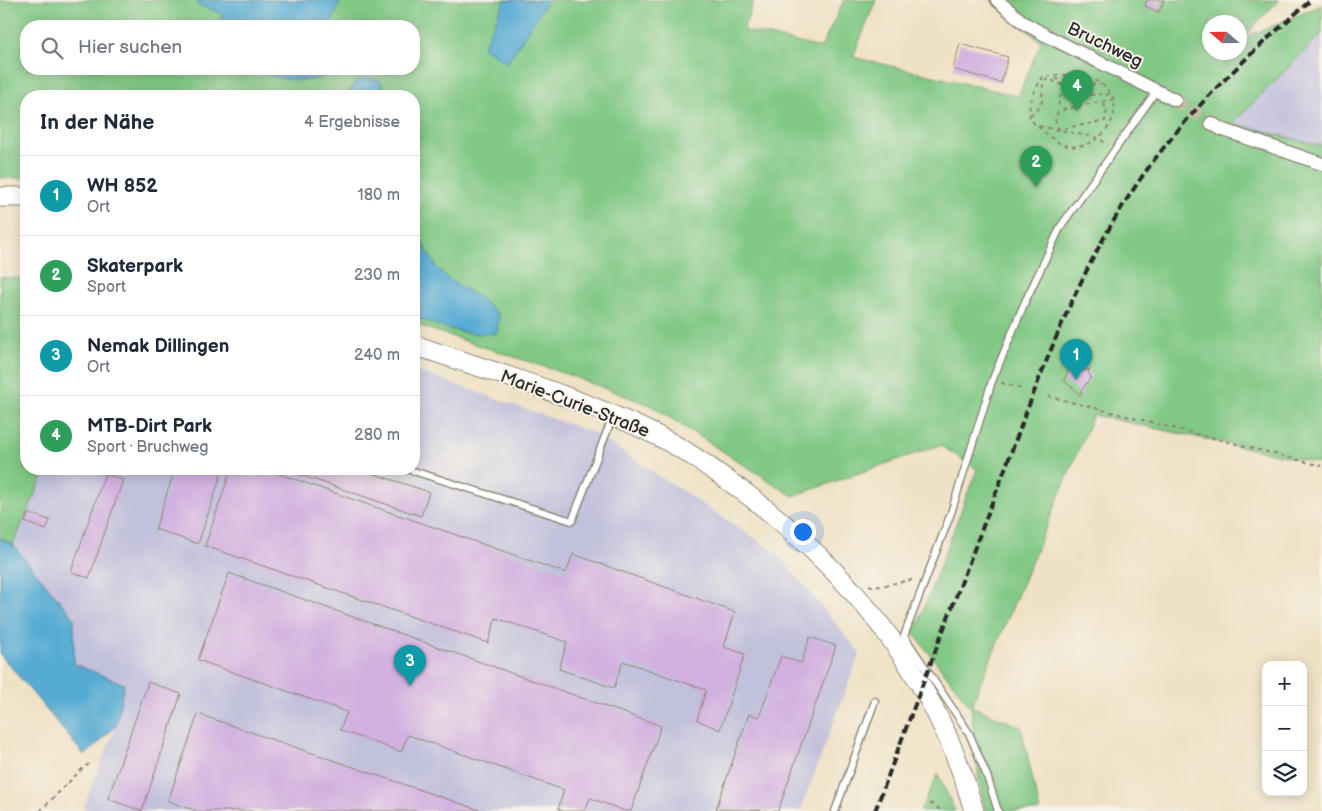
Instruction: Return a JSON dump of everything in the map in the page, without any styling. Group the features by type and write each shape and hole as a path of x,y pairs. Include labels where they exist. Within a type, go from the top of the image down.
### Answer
{"main road":[{"path":"0,197 20,197"},
{"name":"Marie-Curie-Straße","path":"420,347 614,415 660,437 717,472 775,516 850,588 901,651 930,702 960,771 974,811"}],"street":[{"name":"Bruchweg","path":"997,0 1024,23 1047,36 1157,89 1175,100"},
{"path":"1211,122 1221,129 1322,164"}],"lane":[{"path":"998,811 987,776 969,733 904,636 951,512 992,381 1024,304 1061,226 1157,89"},
{"path":"420,473 572,521 614,415"},
{"path":"835,811 875,701"}],"path":[{"path":"1055,75 1062,85"},
{"path":"1077,75 1100,84 1115,99 1111,123 1098,138 1074,147 1061,144 1032,122 1029,109 1034,90 1043,77 1077,75"},
{"path":"1030,114 1039,110 1043,101 1042,88 1044,80 1049,79 1062,85 1100,84"},
{"path":"1066,109 1059,105 1058,99 1061,96 1111,94"},
{"path":"1059,129 1055,120 1058,112 1115,99"},
{"path":"1102,102 1107,109 1105,121"},
{"path":"1059,129 1113,118"},
{"path":"1037,126 1098,138 1115,150"},
{"path":"992,381 1023,389"},
{"path":"1048,396 1322,466"},
{"path":"862,583 875,587 925,578"},
{"path":"40,811 83,768 92,762"},
{"path":"930,803 942,811"}],"shaded area":[{"path":"1322,34 1322,146 1233,123"},
{"path":"420,372 594,433 777,553 860,653 800,811 91,811 83,808 116,726 74,664 74,618 13,545 43,475 420,475"}],"green space":[{"path":"0,0 754,0 743,30 821,48 844,0 876,0 853,57 1018,96 1041,42 991,0 1279,0 1247,34 1247,15 1202,15 1202,60 1247,60 1247,37 1322,5 1322,34 1233,123 1322,146 1322,464 1093,415 971,706 1021,727 1040,811 985,811 979,781 971,707 914,634 977,469 940,445 793,496 650,405 566,374 420,326 420,90 20,90 20,178 0,178"},
{"path":"0,277 20,279 20,475 43,475 13,545 0,538"},
{"path":"938,774 955,811 920,811"}],"water":[{"path":"197,0 341,0 333,20 223,20 221,13 198,5"},
{"path":"505,0 548,0 507,63 483,47"},
{"path":"268,75 325,75 311,80"},
{"path":"369,78 380,81 385,90 351,90 356,81"},
{"path":"420,238 437,268 451,281 477,296 499,315 497,333 475,334 434,324 420,318"},
{"path":"0,538 13,545 74,618 74,664 124,684 116,726 85,756 0,654"}],"building":[{"path":"1147,0 1164,0 1159,12 1145,6"},
{"path":"960,44 1008,57 1001,83 953,69"},
{"path":"1071,365 1080,372 1090,369 1088,372 1091,377 1081,391 1082,394 1079,395 1077,391 1064,381"},
{"path":"105,475 123,480 89,578 71,572"},
{"path":"173,475 221,475 198,544 155,529"},
{"path":"229,475 282,475 566,573 573,554 735,612 724,647 745,654 720,730 697,720 706,690 623,661 614,688 559,669 567,642 496,618 488,643 205,546"},
{"path":"301,475 377,475 429,492 421,516"},
{"path":"28,513 50,520 46,530 25,522"},
{"path":"229,573 661,726 631,811 625,811 590,798 585,811 563,811 558,809 564,790 408,735 401,752 340,730 347,712 198,660"},
{"path":"810,637 836,646 778,811 716,809 749,714 759,717 781,656 801,663"},
{"path":"148,682 181,694 142,811 108,799"},
{"path":"198,714 482,811 196,811 168,801"}],"tunnel":[{"path":"1175,100 1211,123"}],"railway":[{"path":"875,811 1044,366 1095,254 1137,184 1175,133 1240,64 1311,0"}],"place":[{"name":"MTB-Dirt Park","path":"1077,111"},
{"name":"Skaterpark","path":"1036,187"},
{"name":"WH 852","path":"1076,380"},
{"name":"Nemak Dillingen","path":"410,686"}]}
